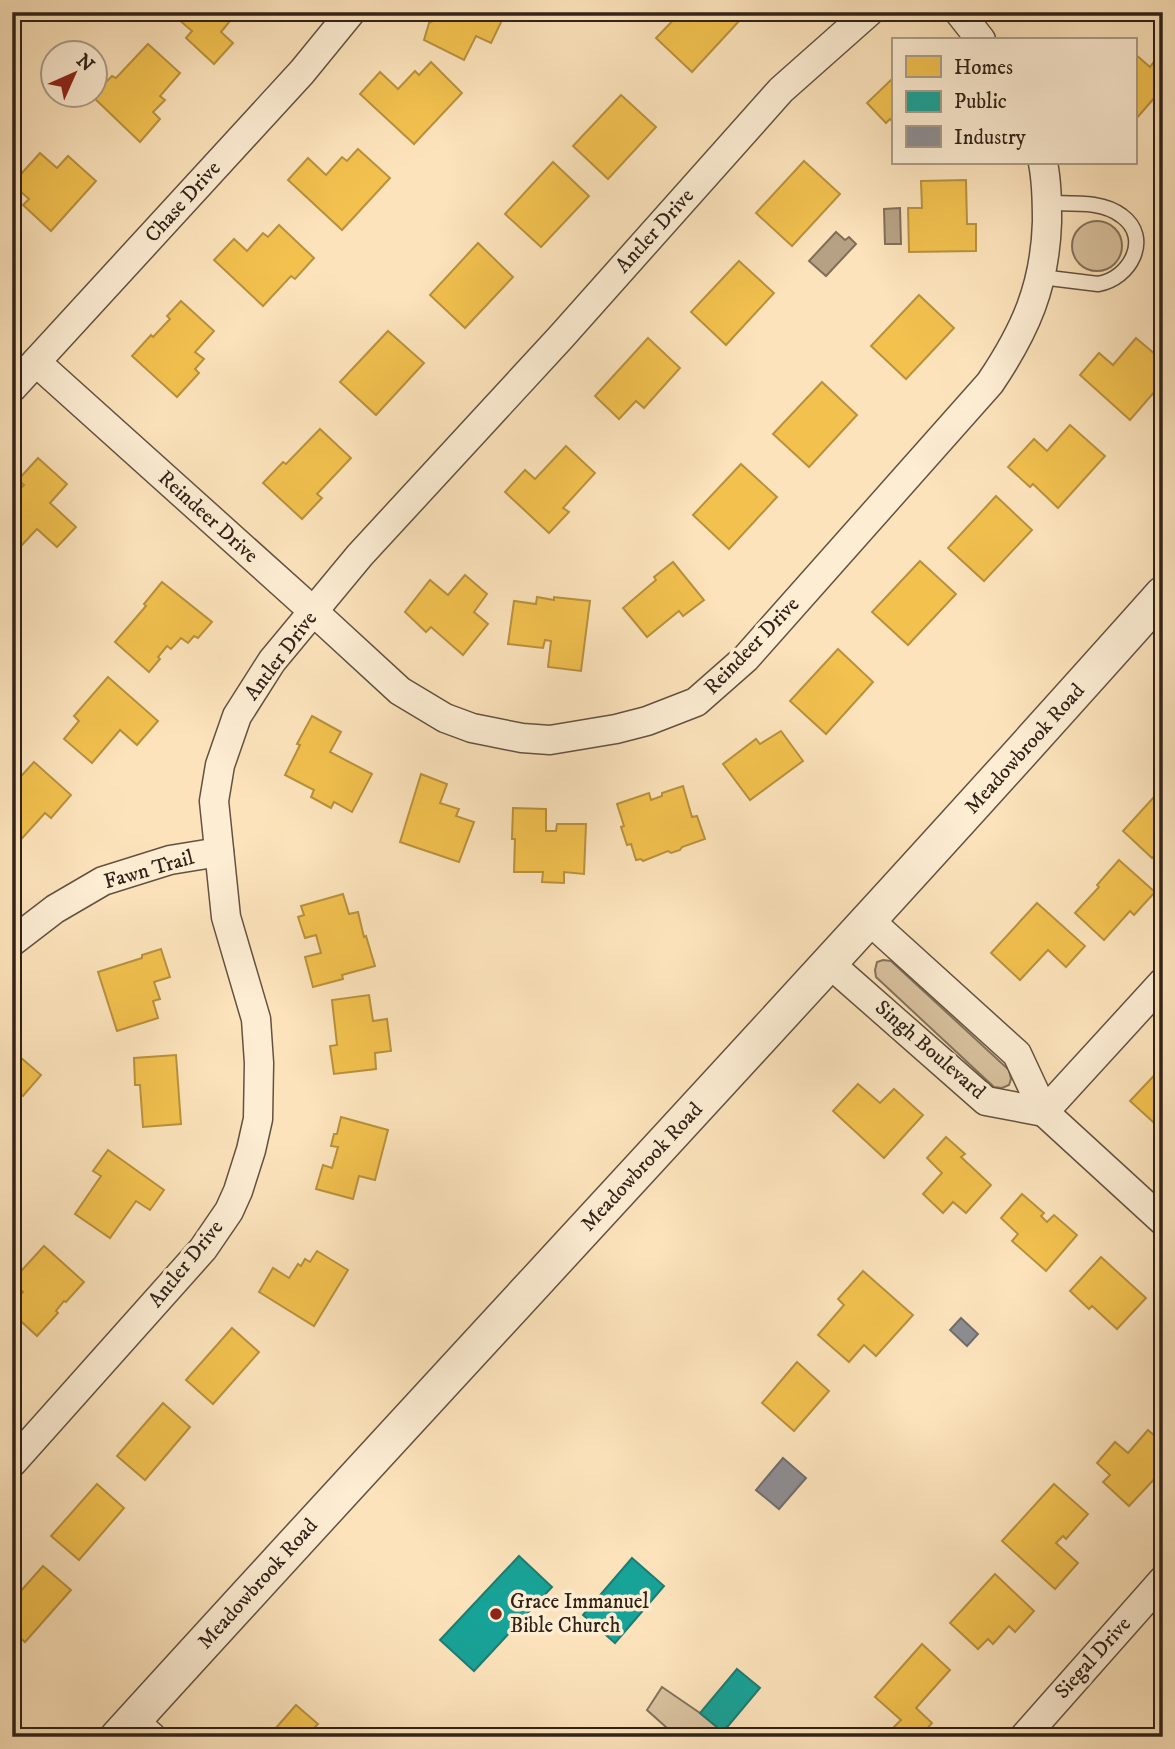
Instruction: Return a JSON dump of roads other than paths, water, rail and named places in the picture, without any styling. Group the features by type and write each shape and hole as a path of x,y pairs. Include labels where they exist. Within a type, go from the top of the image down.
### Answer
{"street":[{"name":"Chase Drive","path":"12,388 302,72 351,12"},
{"name":"Antler Drive","path":"12,1463 203,1249 229,1211 246,1170 258,1119 259,1063 256,1019 226,917 214,801 220,765 237,716 272,661 360,555 561,337 781,90 869,12"},
{"path":"959,12 979,38"},
{"name":"Reindeer Drive","path":"36,362 400,691 445,718 522,738 550,740 616,729 647,721 696,702 746,658 990,383 1020,334 1041,277 1047,203 1043,164"},
{"name":"Meadowbrook Road","path":"134,1731 1163,594"},
{"name":"Fawn Trail","path":"12,942 55,909 103,881 170,860 219,852"},
{"path":"869,920 1017,1054 1044,1112 1163,1221"},
{"name":"Singh Boulevard","path":"830,962 986,1101 1044,1112"},
{"path":"1044,1112 1163,982"},
{"name":"Siegal Drive","path":"1024,1737 1163,1580"}],"lane":[{"path":"1041,277 1108,283 1121,274 1131,262 1137,238 1131,224 1110,209 1096,205 1047,203"}],"place":[{"name":"Grace Immanuel Bible Church","path":"496,1614"}]}
